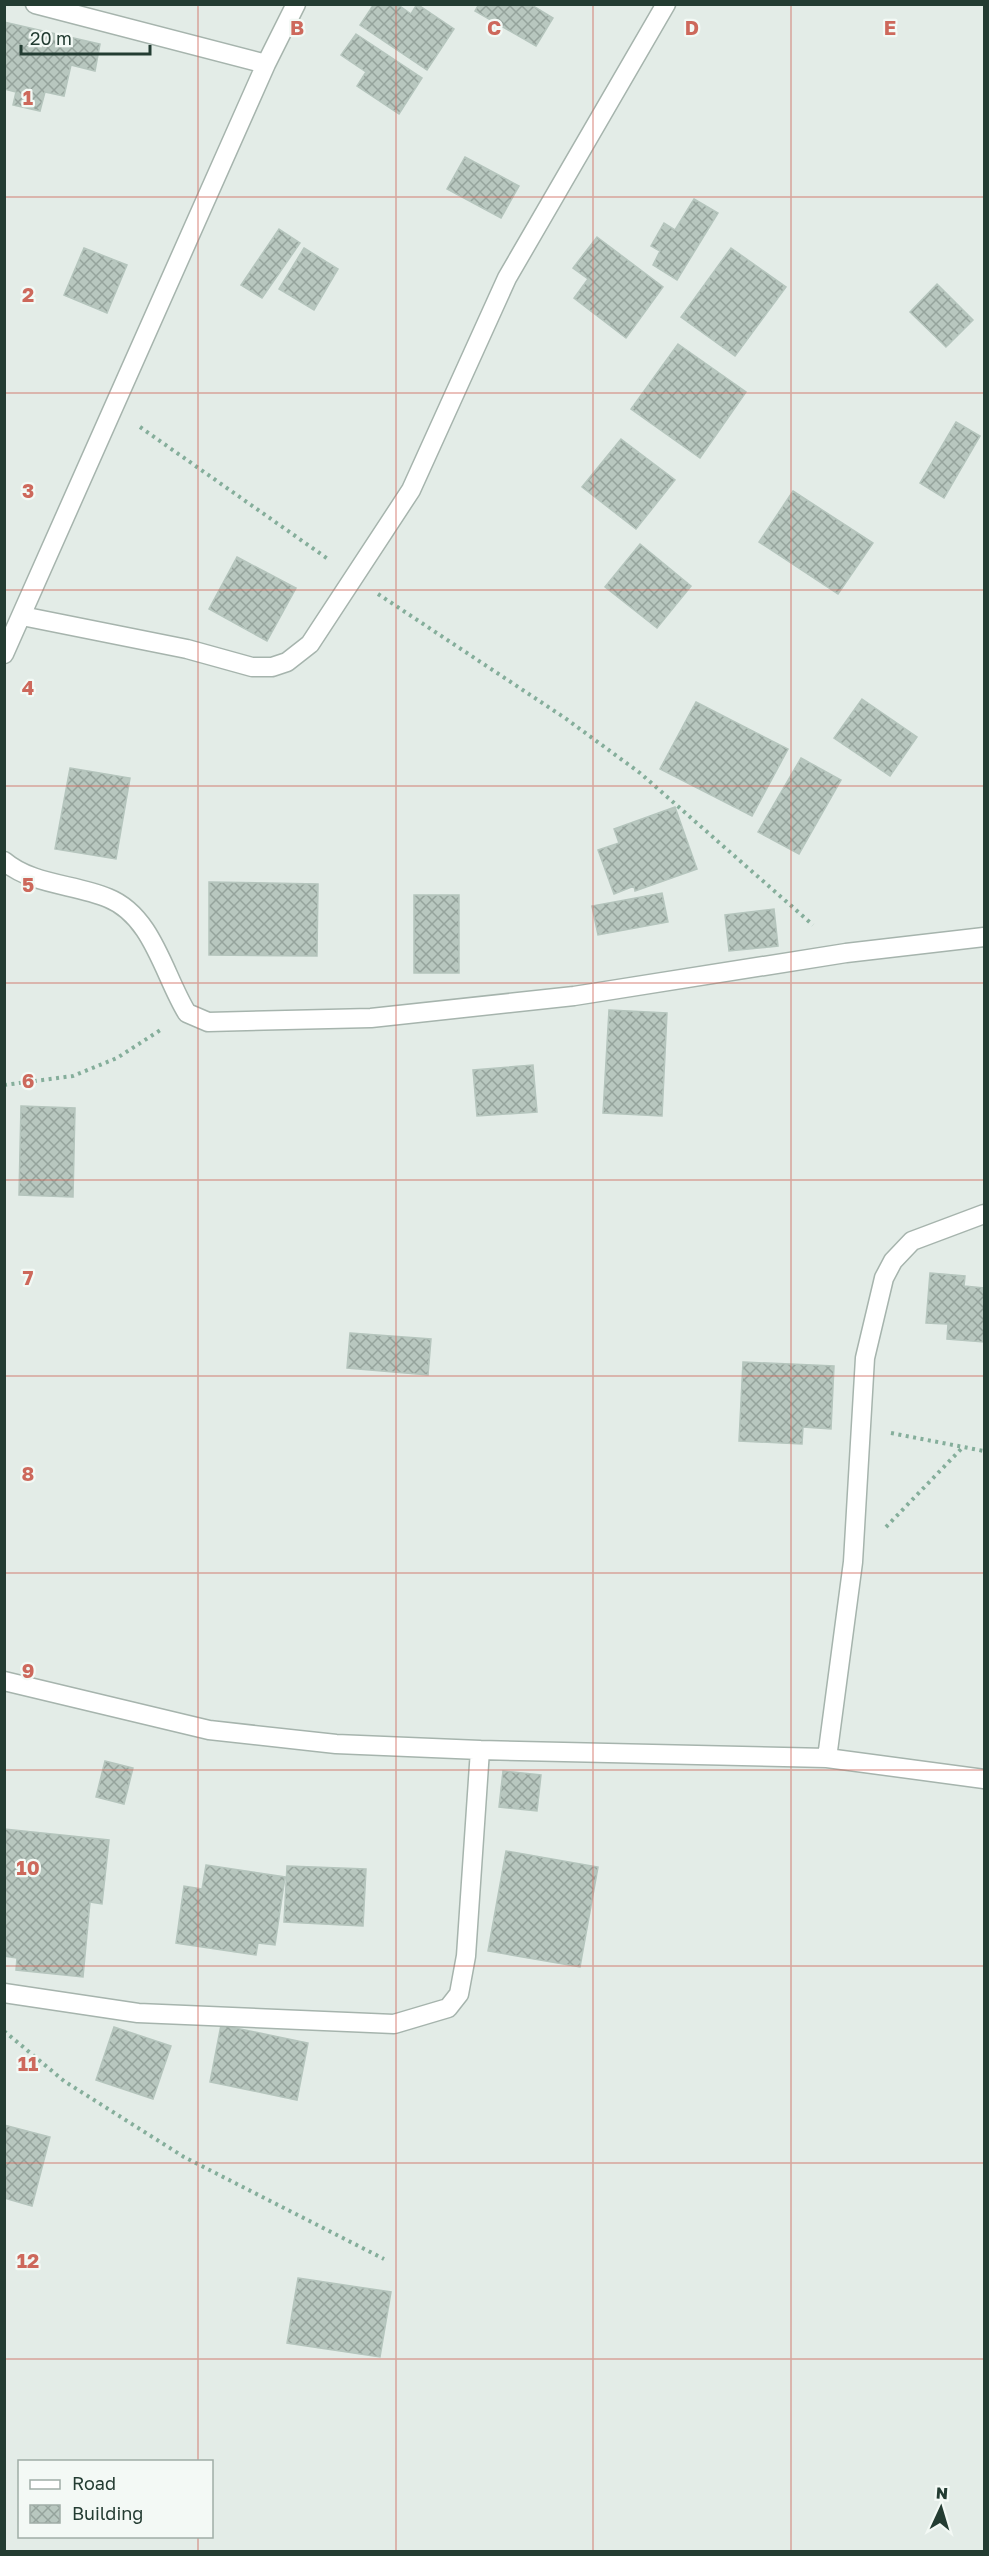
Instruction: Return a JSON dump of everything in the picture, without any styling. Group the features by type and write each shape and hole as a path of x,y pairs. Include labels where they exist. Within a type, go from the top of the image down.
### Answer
{"street":[{"path":"35,4 266,64"},
{"path":"4,654 115,409 266,64 296,4"},
{"path":"22,616 187,649 252,667 272,667 287,662 310,644 411,490 507,278 666,4"},
{"path":"4,861 12,868 51,882 109,898 129,912 146,930 187,1013 208,1022 371,1018 574,996 846,953 984,937"},
{"path":"827,1758 852,1562 865,1358 884,1278 893,1261 912,1241 984,1214"},
{"path":"4,1681 209,1730 336,1744 480,1750 827,1758 984,1779"},
{"path":"4,1993 138,2013 394,2024 448,2008 459,1994 466,1956 480,1750"}],"path":[{"path":"115,409 355,578 565,718 640,773 746,869 846,953"},
{"path":"4,1085 73,1077 117,1058 187,1013"},
{"path":"861,1426 984,1451"},
{"path":"852,1562 963,1447"},
{"path":"4,2031 64,2081 184,2157 384,2259"}],"building":[{"path":"374,4 397,4 411,14 417,4 454,29 427,70 360,25"},
{"path":"479,4 530,4 553,18 536,46 475,11"},
{"path":"4,22 100,44 95,71 71,65 64,96 45,92 40,111 13,105 16,92 4,89"},
{"path":"356,34 422,78 399,114 357,86 366,72 341,55"},
{"path":"465,157 519,186 501,218 447,189"},
{"path":"694,199 718,213 677,280 653,265 660,251 651,246 664,223 675,230"},
{"path":"279,229 300,243 262,298 241,285"},
{"path":"597,237 663,287 626,338 574,298 588,279 573,268"},
{"path":"84,248 127,265 107,313 64,295"},
{"path":"304,248 338,269 314,310 279,289"},
{"path":"731,248 786,287 735,356 681,317"},
{"path":"937,284 973,320 946,347 910,312"},
{"path":"678,344 746,392 700,458 631,409"},
{"path":"956,422 980,436 944,498 920,483"},
{"path":"621,439 675,480 636,529 582,487"},
{"path":"793,491 873,543 838,594 759,542"},
{"path":"640,544 691,586 657,628 605,587"},
{"path":"237,557 296,588 267,641 209,609"},
{"path":"862,699 917,737 890,776 834,738"},
{"path":"696,702 788,749 752,816 660,769"},
{"path":"801,758 841,780 799,854 758,832"},
{"path":"70,768 130,778 116,859 55,849"},
{"path":"675,807 697,869 635,891 634,886 614,894 598,850 619,843 614,829"},
{"path":"209,882 318,884 317,956 209,955"},
{"path":"662,893 668,922 598,935 592,906"},
{"path":"414,895 459,895 459,973 414,973"},
{"path":"774,909 778,946 729,951 725,915"},
{"path":"609,1010 667,1013 662,1116 603,1113"},
{"path":"533,1065 537,1112 477,1116 473,1070"},
{"path":"21,1106 75,1108 73,1197 19,1195"},
{"path":"930,1273 965,1276 964,1286 984,1288 984,1342 947,1339 948,1324 926,1323"},
{"path":"350,1333 431,1339 428,1375 347,1368"},
{"path":"743,1362 834,1366 831,1429 803,1427 802,1444 739,1441"},
{"path":"105,1761 133,1768 124,1804 96,1797"},
{"path":"503,1771 541,1775 537,1811 499,1807"},
{"path":"4,1829 109,1840 102,1904 90,1902 83,1977 16,1970 17,1958 4,1956"},
{"path":"506,1851 598,1867 580,1967 488,1951"},
{"path":"206,1865 285,1877 275,1945 258,1943 256,1955 176,1943 184,1886 202,1889"},
{"path":"287,1866 366,1869 363,1926 284,1922"},
{"path":"221,2025 308,2043 297,2100 210,2082"},
{"path":"114,2027 171,2046 153,2099 96,2080"},
{"path":"4,2125 50,2137 32,2206 4,2198"},
{"path":"298,2278 391,2292 380,2357 287,2343"}]}
